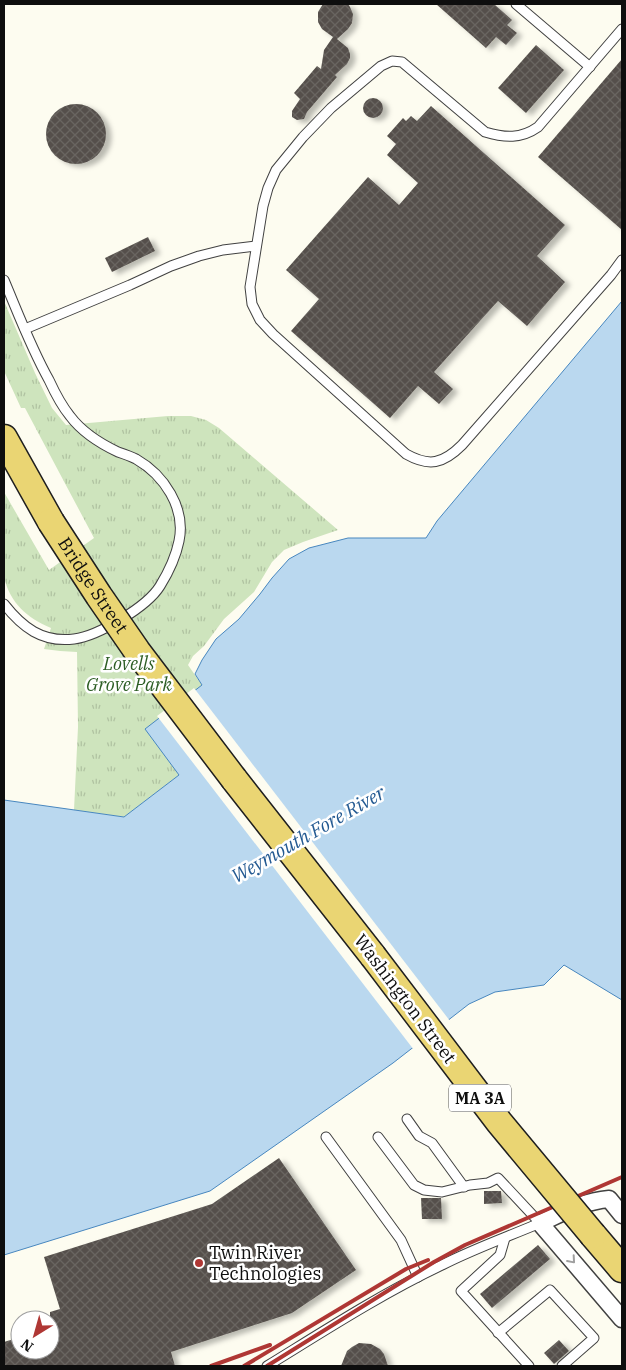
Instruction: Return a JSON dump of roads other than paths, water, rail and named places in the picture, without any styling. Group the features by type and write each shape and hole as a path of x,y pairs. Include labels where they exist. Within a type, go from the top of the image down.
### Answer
{"main road":[{"name":"Bridge Street","path":"4,438 51,522 137,651 211,749 286,843"},
{"name":"Washington Street","path":"286,843 499,1122 622,1269"}],"street":[{"path":"622,1214 612,1198 587,1202 540,1223 622,1319"}],"lane":[{"path":"516,4 590,67"},
{"path":"622,29 538,127 528,133 514,136 498,136 485,132 402,62 392,61 381,66 315,123 276,170 263,206 250,287 252,304 260,320 273,334 406,454 418,460 429,462 441,461 453,454 462,445 622,260"},
{"path":"25,329 171,266 223,250 256,246"},
{"path":"4,280 40,365 62,405 72,418 100,442 136,460 152,471 164,483 173,496 179,515 180,534 175,554 158,589 149,599 124,617 93,635 60,640 45,636 29,630 15,618 4,604"},
{"path":"406,1119 419,1136 432,1143 464,1187"},
{"path":"326,1137 401,1240 418,1277"},
{"path":"267,1366 367,1305 442,1264 540,1223 498,1178 488,1183 442,1192 424,1190 414,1185 378,1137"},
{"path":"504,1238 500,1255 461,1292 529,1366"},
{"path":"498,1333 550,1290 594,1338 562,1366"}],"water":[{"name":"Weymouth Fore River","path":"622,301 622,1000 564,965 544,985 495,992 469,1004 393,1063 210,1191 4,1255 4,800 124,817 179,775 145,729 202,685 195,674 216,639 239,619 289,559 309,548 348,538 426,538 437,521"}],"railway":[{"path":"267,1366 434,1262 465,1245 622,1177"},
{"path":"244,1366 406,1269 428,1260"},
{"path":"211,1366 270,1345"}],"place":[{"name":"Twin River Technologies","path":"199,1263"}],"park label":[{"name":"Lovells Grove Park","path":"129,674"}]}
